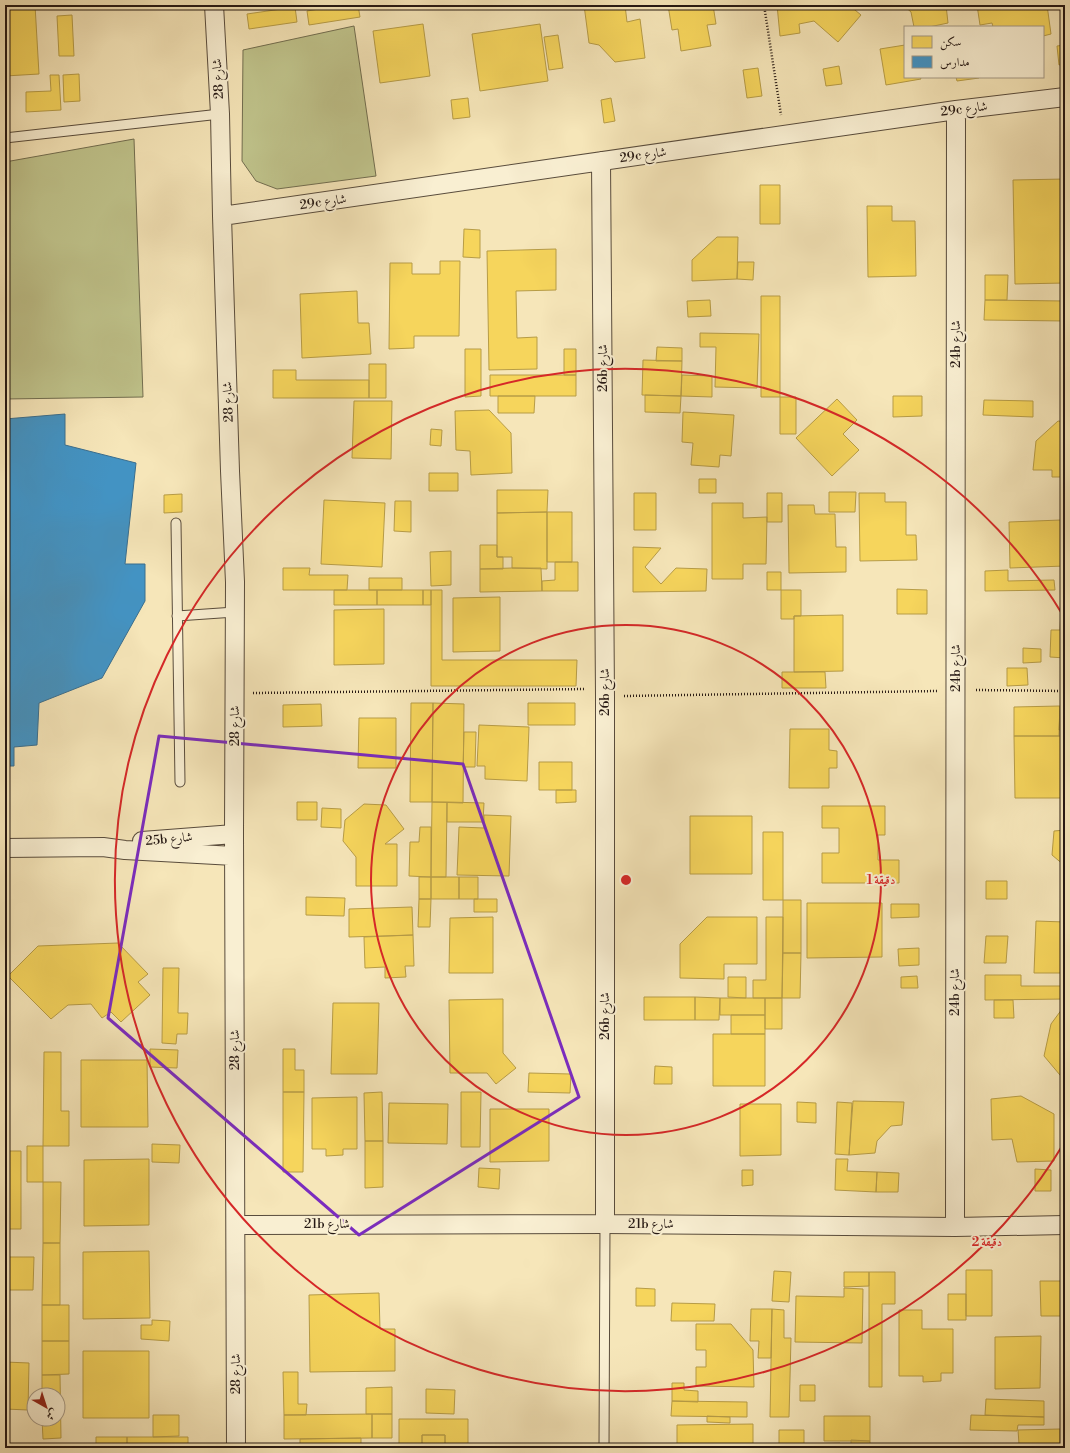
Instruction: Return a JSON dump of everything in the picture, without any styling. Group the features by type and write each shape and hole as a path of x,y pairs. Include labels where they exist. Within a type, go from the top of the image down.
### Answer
{"street":[{"name":"شارع 28","path":"214,5 220,114 235,612 234,856 236,1448"},
{"name":"29c شارع","path":"222,216 956,110 1065,97"},
{"name":"24b شارع","path":"955,1227 956,110"},
{"name":"26b شارع","path":"601,161 605,693 605,1224"},
{"name":"25b شارع","path":"5,848 103,847 136,842 234,834"},
{"name":"25b شارع","path":"103,847 125,850 234,856"},
{"name":"21b شارع","path":"236,1225 605,1224 955,1227 1065,1225"}],"lane":[{"path":"5,138 220,114"},
{"path":"176,523 180,782"},
{"path":"177,616 235,612"},
{"path":"604,1448 605,1224"}],"path":[{"path":"764,5 784,135"},
{"path":"235,693 605,693 956,690 1065,691"}],"highlighted area":[{"path":"159,736 463,764 579,1097 359,1235 108,1018"}],"green space":[{"path":"354,26 376,176 277,189 256,181 242,161 243,50"},
{"path":"134,139 143,397 5,399 5,162"}],"building: سكن":[{"path":"5,5 35,5 39,74 5,76"},
{"path":"343,5 358,5 360,17 309,25 307,11"},
{"path":"584,5 625,5 627,22 640,19 645,58 615,62 599,45 589,43"},
{"path":"668,5 713,5 716,24 707,25 711,46 681,51 678,29 672,30"},
{"path":"777,5 849,5 861,15 838,42 814,21 799,24 800,33 780,36"},
{"path":"903,5 946,5 948,23 934,26 914,26 911,12"},
{"path":"977,5 1047,5 1051,34 1044,36 1044,26 993,26 992,23 980,25"},
{"path":"295,7 297,22 249,29 247,14"},
{"path":"72,15 74,56 59,56 57,16"},
{"path":"423,24 430,76 380,83 373,31"},
{"path":"540,24 548,81 480,91 472,34"},
{"path":"558,35 563,68 549,70 544,37"},
{"path":"904,45 904,78 921,79 886,85 880,49"},
{"path":"1065,45 1065,64 1059,65 1057,46"},
{"path":"839,66 842,84 826,86 823,69"},
{"path":"758,68 762,96 747,98 743,70"},
{"path":"79,74 80,101 64,102 63,75"},
{"path":"50,75 59,75 61,110 26,112 26,92 51,91"},
{"path":"956,78 979,78 957,81"},
{"path":"468,98 470,117 453,119 451,100"},
{"path":"611,98 615,121 604,123 601,100"},
{"path":"1065,179 1065,283 1015,284 1013,180"},
{"path":"760,185 780,185 780,224 760,224"},
{"path":"867,206 892,206 892,221 915,221 916,276 868,277"},
{"path":"464,229 480,230 480,258 463,257"},
{"path":"717,237 738,237 737,279 692,281 692,260"},
{"path":"556,249 556,290 516,291 517,338 537,337 537,369 489,370 487,251"},
{"path":"440,261 460,261 459,336 414,336 414,348 389,349 390,263 412,263 412,274 440,274"},
{"path":"738,262 754,262 753,280 737,279"},
{"path":"985,275 1008,275 1007,300 985,300"},
{"path":"357,291 358,323 369,323 371,354 302,358 300,294"},
{"path":"761,296 780,296 780,397 761,397"},
{"path":"710,300 711,316 688,317 687,301"},
{"path":"985,300 1065,301 1065,321 984,320"},
{"path":"700,333 759,334 757,388 715,387 716,347 700,347"},
{"path":"657,347 682,348 682,361 656,361"},
{"path":"465,349 481,349 481,396 465,397"},
{"path":"564,349 576,349 576,375 564,375"},
{"path":"643,360 682,361 681,396 642,395"},
{"path":"369,364 386,364 386,398 369,398"},
{"path":"273,370 296,370 296,380 369,380 369,398 273,398"},
{"path":"490,375 576,375 576,396 490,396"},
{"path":"682,375 712,376 712,397 681,396"},
{"path":"645,395 681,396 680,413 645,412"},
{"path":"498,396 535,396 534,413 498,413"},
{"path":"893,396 922,396 922,416 893,417"},
{"path":"780,397 796,397 796,434 780,434"},
{"path":"837,399 857,420 843,434 859,450 832,476 796,438"},
{"path":"984,400 1033,401 1033,417 983,415"},
{"path":"354,401 392,401 391,459 352,458"},
{"path":"489,410 511,433 512,473 471,475 470,451 456,450 455,411"},
{"path":"683,412 734,415 731,456 720,455 719,467 691,465 693,443 682,442"},
{"path":"1058,421 1065,422 1065,477 1052,477 1052,470 1033,470 1036,441"},
{"path":"431,429 442,430 441,446 430,445"},
{"path":"429,473 458,473 458,491 429,491"},
{"path":"699,479 716,479 716,493 699,493"},
{"path":"497,490 548,490 547,512 497,513"},
{"path":"829,492 856,492 855,512 829,512"},
{"path":"634,493 656,493 656,530 634,530"},
{"path":"767,493 782,493 782,522 767,522"},
{"path":"859,493 885,493 885,502 906,502 906,535 916,535 917,560 860,561"},
{"path":"182,494 182,512 164,513 164,495"},
{"path":"324,500 385,503 382,567 321,564"},
{"path":"395,501 411,501 411,532 394,531"},
{"path":"712,503 743,503 743,518 767,517 766,564 743,564 743,579 712,579"},
{"path":"788,505 814,505 815,514 835,514 836,547 846,547 846,572 789,573"},
{"path":"547,512 547,569 512,568 512,557 497,557 497,513"},
{"path":"547,512 572,512 572,562 547,562"},
{"path":"1061,520 1062,544 1065,544 1065,566 1010,568 1009,522"},
{"path":"480,545 497,545 497,557 503,557 503,569 480,569"},
{"path":"633,547 661,548 645,567 661,584 676,568 707,569 706,591 633,592"},
{"path":"451,551 451,585 431,586 430,552"},
{"path":"555,562 578,562 578,591 542,591 542,581 555,580"},
{"path":"283,568 310,568 309,575 348,575 347,590 283,590"},
{"path":"541,568 542,591 480,592 480,569"},
{"path":"1008,570 1008,581 1054,580 1055,590 985,591 985,571"},
{"path":"767,572 781,572 781,590 767,590"},
{"path":"369,578 402,578 402,590 369,590"},
{"path":"897,589 927,590 927,614 897,614"},
{"path":"334,590 377,590 377,605 334,605"},
{"path":"377,590 423,590 423,605 377,605"},
{"path":"423,590 431,590 431,605 423,605"},
{"path":"431,590 442,590 442,660 577,660 576,686 431,686"},
{"path":"781,590 801,590 801,616 794,616 794,619 781,619"},
{"path":"500,597 500,651 453,652 453,598"},
{"path":"384,609 384,664 334,665 334,610"},
{"path":"1061,611 1065,611 1065,658 1050,657 1051,630 1060,630"},
{"path":"843,615 843,671 794,672 794,616"},
{"path":"1023,648 1041,649 1041,662 1023,663"},
{"path":"1007,668 1027,668 1028,685 1007,686"},
{"path":"782,672 825,672 826,688 782,688"},
{"path":"411,703 433,703 432,802 410,802"},
{"path":"433,703 464,704 463,803 432,802"},
{"path":"528,703 575,703 575,725 528,725"},
{"path":"321,704 322,726 283,727 283,705"},
{"path":"1060,706 1059,736 1014,736 1014,707"},
{"path":"1060,706 1065,706 1065,730 1059,730"},
{"path":"359,718 396,718 396,768 358,768"},
{"path":"479,725 529,727 527,781 485,779 485,766 477,766"},
{"path":"790,729 829,729 829,750 837,751 837,768 829,768 829,788 789,788"},
{"path":"464,732 476,732 475,767 463,767"},
{"path":"1014,736 1065,736 1065,798 1015,798"},
{"path":"539,762 572,762 572,790 539,790"},
{"path":"556,790 576,790 576,802 556,803"},
{"path":"297,802 317,802 317,820 297,820"},
{"path":"432,802 447,802 446,877 431,877"},
{"path":"447,802 484,803 483,822 447,822"},
{"path":"364,804 386,805 404,829 385,844 397,844 397,886 356,886 356,857 343,841 345,820"},
{"path":"822,806 885,806 885,835 878,835 878,860 899,860 899,883 822,883 822,853 839,853 839,828 822,828"},
{"path":"322,808 341,809 341,828 321,827"},
{"path":"484,815 511,816 509,876 457,875 459,827 484,828"},
{"path":"690,816 752,816 752,874 690,874"},
{"path":"420,827 431,827 431,877 409,876 410,842 419,842"},
{"path":"1065,830 1065,866 1052,855 1054,831"},
{"path":"763,832 783,832 783,900 763,900"},
{"path":"419,877 431,877 431,899 419,899"},
{"path":"431,877 459,877 459,899 431,899"},
{"path":"459,877 478,877 478,899 459,899"},
{"path":"986,881 1007,881 1007,899 986,899"},
{"path":"306,897 345,898 344,916 306,915"},
{"path":"419,899 431,899 430,927 418,927"},
{"path":"474,899 497,899 497,912 474,912"},
{"path":"783,900 801,900 801,953 783,953"},
{"path":"807,903 882,903 882,957 807,958"},
{"path":"891,904 919,904 919,917 891,918"},
{"path":"412,907 413,935 349,937 349,909"},
{"path":"493,917 493,973 449,973 450,918"},
{"path":"707,917 757,917 757,964 724,964 724,979 680,978 680,944"},
{"path":"766,917 783,917 782,998 753,998 753,980 766,980"},
{"path":"1036,921 1065,922 1065,973 1034,973"},
{"path":"413,935 414,966 405,966 406,977 385,978 385,967 365,968 364,937"},
{"path":"986,936 1008,936 1006,963 984,963"},
{"path":"118,943 148,974 138,982 150,995 121,1022 111,1012 102,1018 91,1004 68,1005 51,1019 8,976 38,946"},
{"path":"919,948 919,965 899,966 898,949"},
{"path":"783,953 801,953 800,998 782,998"},
{"path":"163,968 179,968 178,1013 188,1013 187,1034 177,1034 176,1044 162,1043"},
{"path":"985,975 1021,975 1021,986 1065,986 1065,999 985,1000"},
{"path":"917,976 918,988 901,988 901,977"},
{"path":"728,977 746,977 746,998 728,997"},
{"path":"644,997 695,997 695,1020 644,1020"},
{"path":"695,997 720,998 719,1020 695,1020"},
{"path":"720,998 765,998 765,1015 720,1015"},
{"path":"765,998 782,998 782,1029 765,1029"},
{"path":"503,999 503,1053 516,1068 496,1084 487,1073 450,1073 449,1000"},
{"path":"994,1000 1013,1000 1014,1018 994,1018"},
{"path":"333,1003 379,1003 377,1074 331,1074"},
{"path":"1065,1005 1065,1081 1044,1056 1051,1024"},
{"path":"731,1015 765,1015 765,1034 731,1034"},
{"path":"713,1034 765,1034 765,1086 713,1086"},
{"path":"150,1049 178,1050 177,1068 150,1067"},
{"path":"283,1049 295,1049 295,1070 304,1070 304,1092 283,1092"},
{"path":"44,1052 61,1052 61,1111 69,1111 69,1146 43,1146"},
{"path":"81,1060 147,1060 148,1127 81,1127"},
{"path":"655,1066 672,1067 672,1084 654,1084"},
{"path":"529,1073 571,1074 570,1093 528,1092"},
{"path":"283,1092 304,1092 303,1172 283,1172"},
{"path":"382,1092 383,1141 365,1141 364,1093"},
{"path":"461,1092 481,1092 480,1147 461,1147"},
{"path":"1021,1096 1054,1114 1054,1161 1017,1162 1012,1139 992,1140 991,1099"},
{"path":"357,1097 357,1149 343,1149 343,1155 326,1156 326,1149 312,1149 312,1098"},
{"path":"853,1101 904,1102 902,1125 891,1126 877,1141 875,1153 849,1155"},
{"path":"797,1102 816,1103 816,1123 797,1122"},
{"path":"837,1102 852,1103 849,1155 835,1154"},
{"path":"389,1103 448,1104 447,1144 388,1143"},
{"path":"740,1104 781,1104 781,1155 740,1156"},
{"path":"490,1109 549,1109 549,1161 490,1162"},
{"path":"365,1141 383,1141 383,1187 365,1188"},
{"path":"152,1144 180,1145 179,1163 152,1162"},
{"path":"27,1146 43,1146 43,1182 27,1182"},
{"path":"5,1151 21,1151 21,1229 5,1229"},
{"path":"149,1159 149,1225 84,1226 84,1160"},
{"path":"836,1159 848,1159 847,1171 877,1172 876,1192 835,1190"},
{"path":"479,1168 500,1169 499,1189 478,1187"},
{"path":"1035,1169 1051,1170 1051,1191 1035,1191"},
{"path":"742,1170 753,1170 753,1185 742,1186"},
{"path":"877,1172 899,1173 898,1192 876,1192"},
{"path":"43,1182 61,1182 60,1243 43,1243"},
{"path":"43,1243 60,1243 60,1305 42,1305"},
{"path":"149,1251 150,1318 83,1319 83,1252"},
{"path":"5,1257 34,1257 33,1290 5,1290"},
{"path":"966,1270 992,1270 992,1316 966,1316"},
{"path":"774,1271 791,1272 789,1302 772,1301"},
{"path":"844,1272 869,1272 869,1286 844,1287"},
{"path":"869,1272 895,1272 895,1304 882,1304 882,1387 869,1387"},
{"path":"1040,1281 1064,1281 1064,1316 1041,1316"},
{"path":"1064,1281 1065,1281 1064,1340"},
{"path":"636,1288 655,1289 655,1306 636,1306"},
{"path":"844,1288 863,1289 862,1343 795,1342 796,1296 844,1297"},
{"path":"379,1293 380,1329 395,1329 395,1371 310,1372 309,1295"},
{"path":"948,1294 966,1294 966,1320 948,1320"},
{"path":"672,1303 715,1304 714,1321 671,1321"},
{"path":"42,1305 69,1305 69,1341 42,1341"},
{"path":"751,1309 772,1309 771,1358 758,1358 759,1341 750,1341"},
{"path":"772,1309 784,1310 784,1338 791,1338 789,1417 770,1417"},
{"path":"899,1310 922,1310 922,1329 953,1329 953,1373 941,1373 941,1381 923,1382 923,1376 899,1376"},
{"path":"152,1320 170,1321 169,1341 141,1339 141,1325 152,1325"},
{"path":"696,1324 731,1324 753,1350 754,1387 696,1386 696,1367 706,1367 706,1350 696,1350"},
{"path":"1041,1336 1040,1388 995,1389 995,1337"},
{"path":"42,1341 69,1341 69,1374 42,1375"},
{"path":"83,1351 149,1351 149,1418 83,1418"},
{"path":"5,1362 29,1363 28,1387 26,1387 26,1410 5,1409"},
{"path":"283,1372 298,1372 298,1404 307,1404 306,1415 284,1415"},
{"path":"42,1375 60,1375 60,1387 42,1387"},
{"path":"672,1383 684,1383 684,1390 698,1391 698,1402 672,1401"},
{"path":"800,1385 815,1385 815,1401 800,1401"},
{"path":"392,1387 392,1414 366,1414 366,1388"},
{"path":"426,1389 455,1390 454,1414 426,1413"},
{"path":"986,1399 1044,1401 1044,1417 985,1415"},
{"path":"672,1401 747,1402 747,1417 671,1416"},
{"path":"372,1414 372,1438 284,1439 284,1415"},
{"path":"372,1414 392,1414 392,1438 372,1438"},
{"path":"153,1415 179,1415 179,1436 153,1437"},
{"path":"971,1415 1044,1417 1044,1425 1018,1425 1017,1431 970,1430"},
{"path":"707,1416 730,1417 730,1423 707,1422"},
{"path":"824,1416 870,1416 870,1441 824,1441"},
{"path":"399,1419 468,1419 468,1448 445,1448 445,1435 422,1435 422,1448 399,1448"},
{"path":"753,1424 753,1448 677,1448 677,1425"},
{"path":"42,1427 61,1427 61,1438 43,1439"},
{"path":"1060,1429 1060,1448 980,1448 980,1444 1019,1444 1018,1430"},
{"path":"779,1430 804,1430 804,1444 840,1443 840,1448 779,1448"},
{"path":"422,1435 445,1435 445,1448 422,1448"},
{"path":"96,1437 127,1437 127,1448 96,1448"},
{"path":"127,1437 188,1437 188,1448 127,1448"},
{"path":"361,1438 361,1448 300,1448 300,1439"},
{"path":"851,1440 870,1441 870,1448 851,1448"}],"building: مدارس":[{"path":"65,414 65,445 136,463 125,564 145,564 145,601 102,678 39,703 37,745 14,747 14,766 5,766 5,419"}]}
